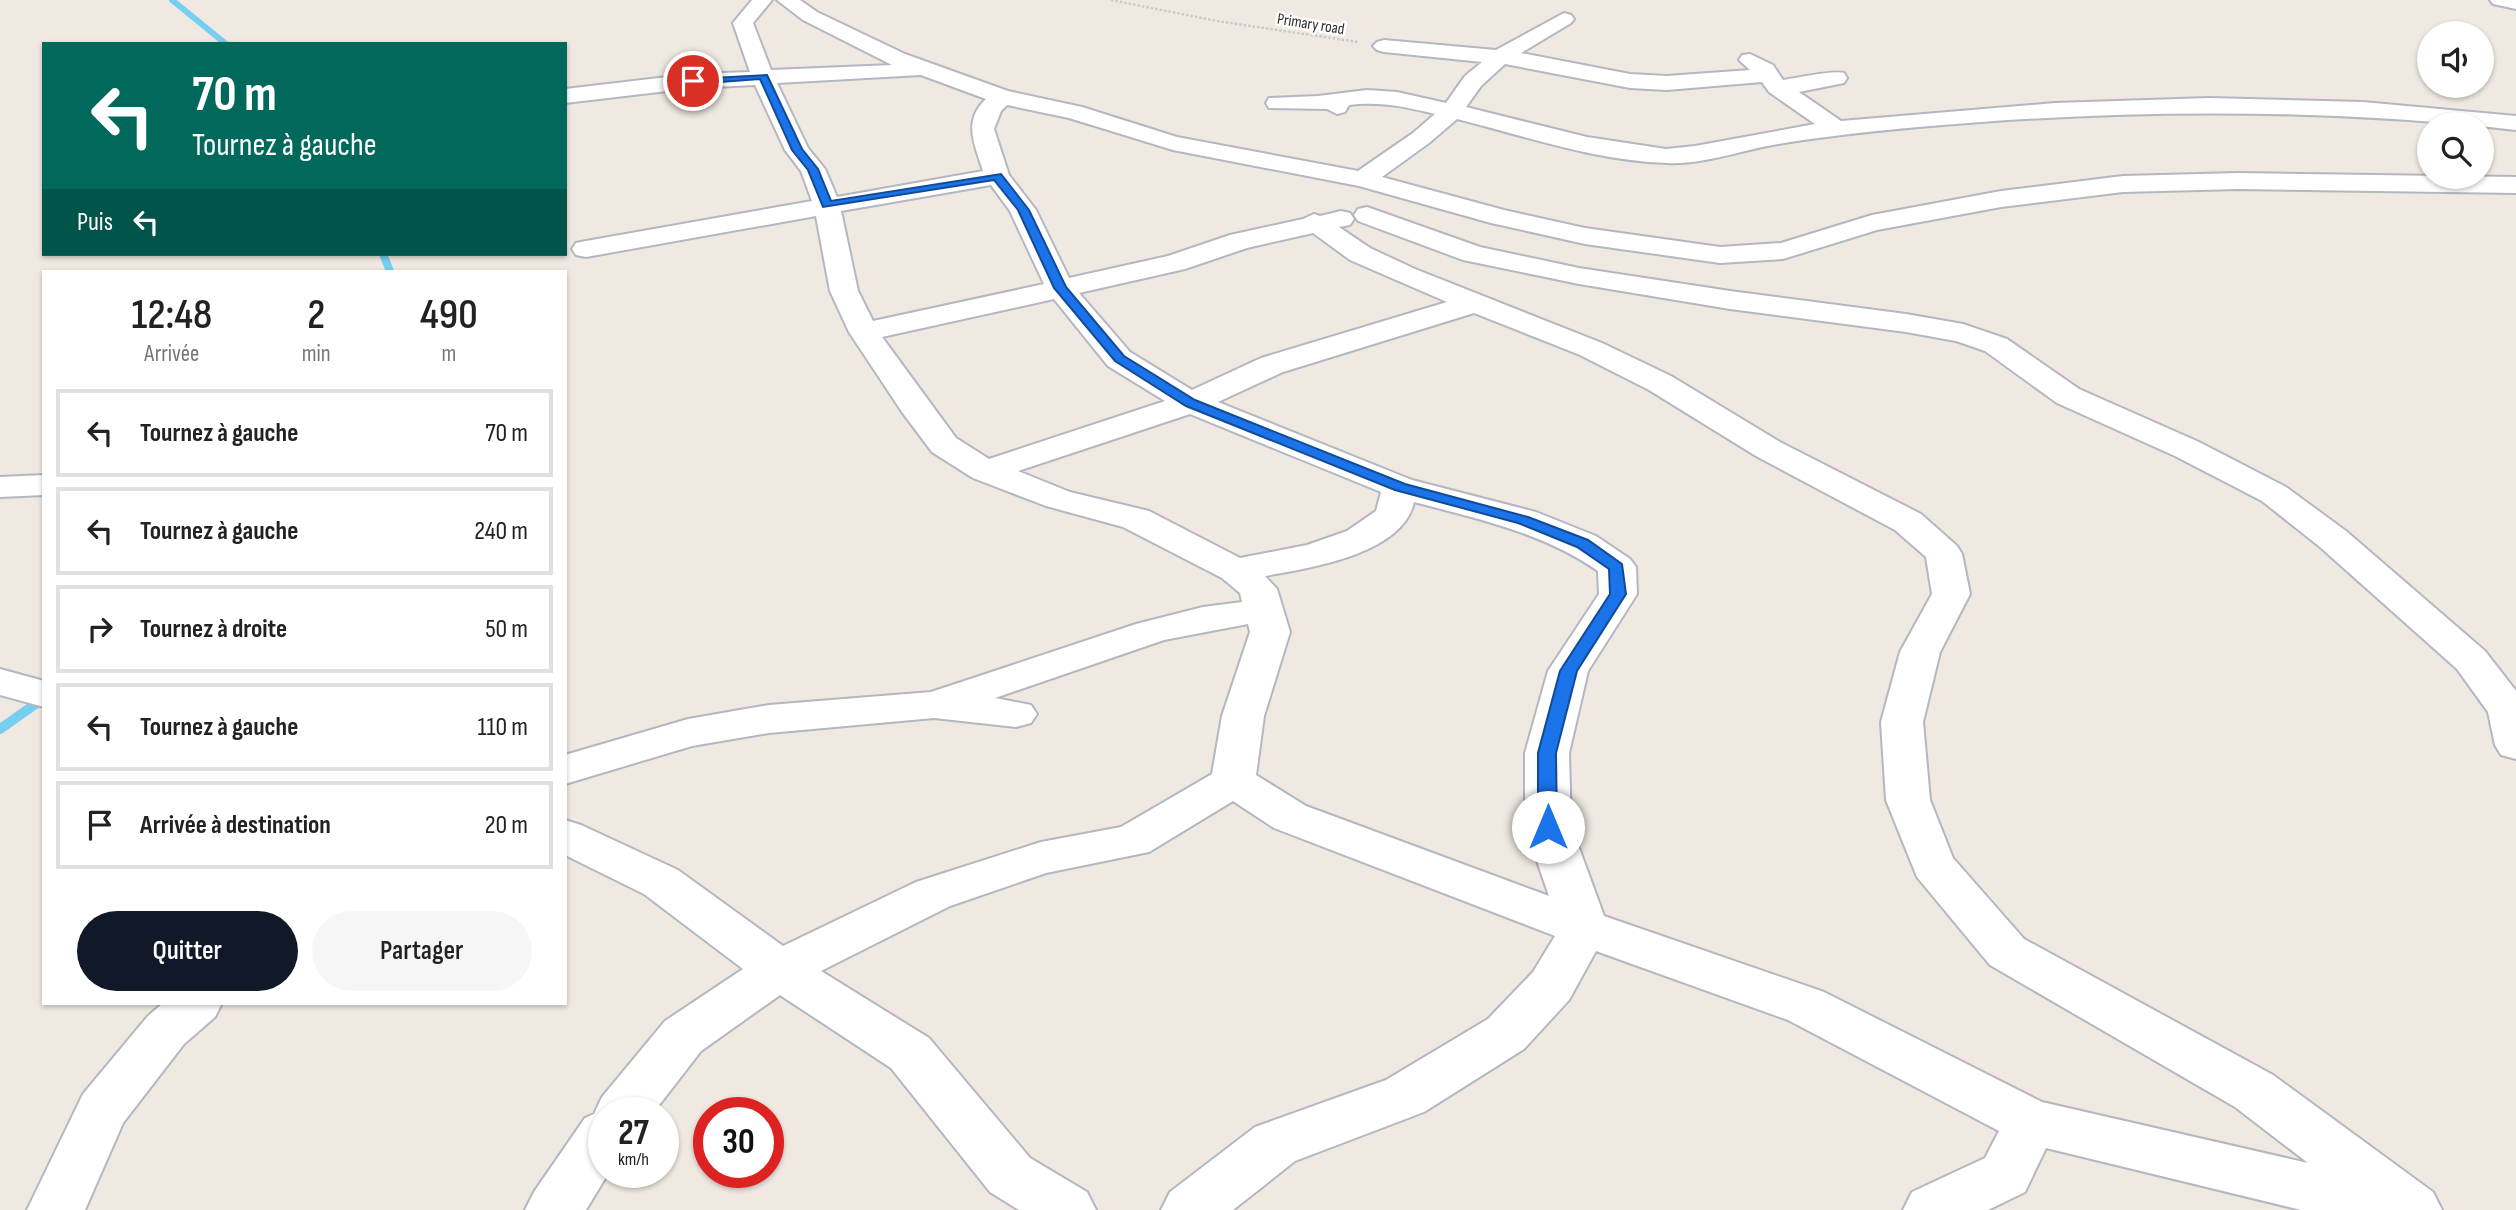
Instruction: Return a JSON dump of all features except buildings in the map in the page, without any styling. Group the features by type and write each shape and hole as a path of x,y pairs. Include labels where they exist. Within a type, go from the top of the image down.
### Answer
{"street":[{"path":"762,0 743,23 763,76 797,150 813,169 827,205 844,291 864,332 913,405 944,445 985,471 1058,499 1136,519 1235,570 1258,589 1270,632 1243,716 1233,781"},
{"path":"787,0 810,16 923,69 1002,97 1074,112 1173,143 1362,179 1500,217 1585,236 1656,247 1732,254 1783,251 1872,223 2001,199 2123,184 2238,181 2516,185"},
{"path":"2500,0 2516,3"},
{"path":"1404,61 1457,77 1500,57 1564,19"},
{"path":"1384,46 1500,57 1630,81 1773,81 1812,84 1836,78"},
{"path":"1746,59 1757,64 1773,81 1835,128"},
{"path":"567,96 763,76 923,69"},
{"path":"1362,179 1421,138 1452,111 1457,77"},
{"path":"1277,103 1337,104 1359,96 1382,98 1452,111 1621,151 1668,156 1706,153 1739,144 1835,128 2006,112 2289,105 2516,123"},
{"path":"1002,97 989,108 982,129 997,176 1023,210 1060,288 1119,359 1191,403 1400,487 1523,520 1583,544 1617,567 1618,594 1568,671 1547,753 1548,827 1584,928 1551,986 1506,1034 1405,1096 1275,1144 1190,1210"},
{"path":"586,249 997,176"},
{"path":"864,332 1175,263 1240,240 1314,222 1367,215 1432,212 1500,217"},
{"path":"1367,215 1473,254 1579,276 1730,300 1906,323 1963,333 1996,345 2068,396 2188,449 2274,494 2333,539 2471,660 2509,710 2516,745"},
{"path":"1314,222 1360,254 1405,275 1591,349 1660,383 1768,449 1908,522 1944,554 1951,594 1920,652 1902,722 1908,800 1933,865 2007,952 2254,1091 2413,1210"},
{"path":"1579,276 1585,236"},
{"path":"985,471 1191,403 1272,365 1475,303"},
{"path":"0,487 42,485"},
{"path":"1235,570 1295,559 1369,535 1393,516 1400,487"},
{"path":"934,705 1150,632 1203,619 1264,610"},
{"path":"0,682 42,693"},
{"path":"567,768 688,733 742,723 934,705 1016,714"},
{"path":"1233,781 1290,817 1584,928 1806,1006 2031,1122 2407,1210"},
{"path":"634,1097 683,1036 779,970 933,894 1041,858 1133,841 1233,781"},
{"path":"567,837 661,882 779,970 910,1053 1010,1175 1067,1210"},
{"path":"56,1210 102,1110 166,1030 195,1005"},
{"path":"1932,1210 2005,1175 2031,1122"},
{"path":"554,1210 588,1158"}],"path":[{"name":"Primary road","path":"1111,0 1217,20 1384,46"}],"waterway":[{"path":"172,0 224,42"},
{"path":"384,256 390,270"},
{"path":"0,729 37,703"}],"route":[{"path":"693,81 763,76 797,150 813,169 827,205 997,176 1023,210 1060,288 1119,359 1191,403 1400,487 1523,520 1583,544 1617,567 1618,594 1568,671 1547,753 1548,827"}]}
